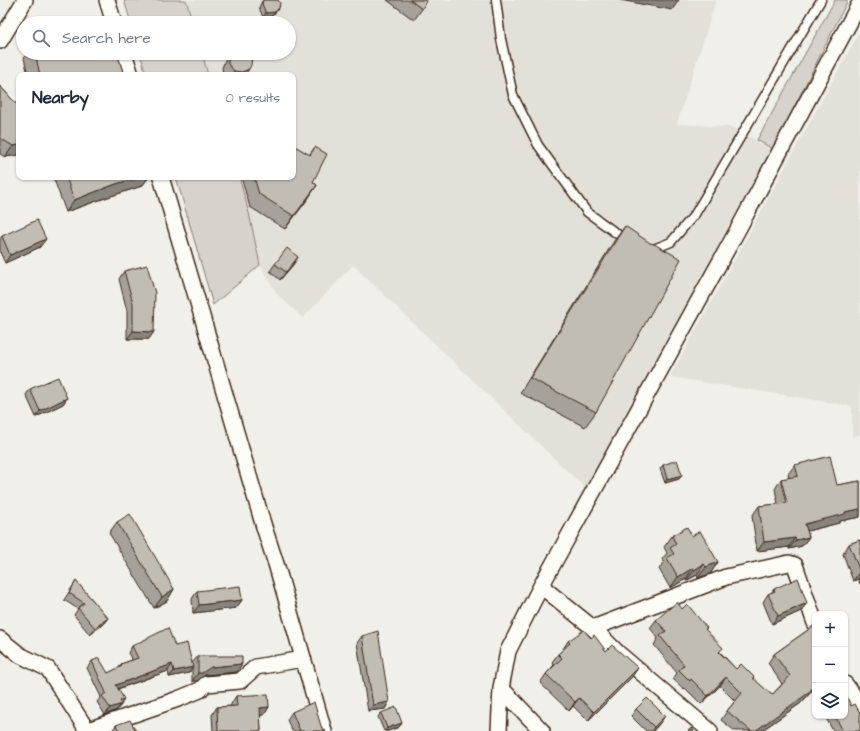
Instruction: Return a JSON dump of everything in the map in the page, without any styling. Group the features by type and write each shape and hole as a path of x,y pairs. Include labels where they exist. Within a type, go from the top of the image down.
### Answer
{"street":[{"path":"0,41 25,0"},
{"path":"107,0 112,16"},
{"path":"499,731 500,688 508,651 541,586 736,233 860,3"},
{"path":"126,60 129,72"},
{"path":"162,180 277,567 324,731"},
{"path":"593,628 634,614 697,587 726,577 789,562 795,565 812,615"},
{"path":"541,586 593,628 618,653 710,731"},
{"path":"0,639 20,655 48,669 86,731 178,699 200,690 206,684 240,681 256,667 303,659"},
{"path":"500,688 542,731"},
{"path":"848,688 860,704"}],"lane":[{"path":"496,0 501,39 513,95 538,145 587,212 631,244"},
{"path":"643,253 671,242 695,214 821,0"}],"shaded area":[{"path":"124,0 186,0 191,16 129,16"},
{"path":"186,0 716,0 677,124 730,127 773,149 586,489 353,265 303,318 278,295 260,265 249,213 240,180 296,180 296,72 207,72 204,60 296,60 296,16 191,16"},
{"path":"835,0 848,0 773,149 757,140"},
{"path":"860,31 860,435 852,436 852,406 670,377"},
{"path":"142,60 204,60 207,72 145,72"},
{"path":"177,180 240,180 249,213 260,265 213,305"}],"building":[{"path":"263,0 278,0 280,3 279,8 275,12 266,13 262,4"},
{"path":"410,0 427,0 422,9"},
{"path":"37,60 119,60 123,72 39,72"},
{"path":"228,60 252,60 249,69 242,72 234,71 228,64"},
{"path":"0,86 16,104 16,146 13,146 0,138"},
{"path":"296,147 310,155 315,147 327,154 313,182 317,185 294,216 259,194 255,180 296,180"},
{"path":"67,180 130,180 116,184 74,200"},
{"path":"37,220 46,239 10,255 2,236"},
{"path":"625,226 650,243 681,259 596,412 530,378"},
{"path":"287,248 298,257 286,272 275,264"},
{"path":"147,265 155,293 154,332 133,331 133,303 124,271"},
{"path":"58,377 67,398 40,411 30,389"},
{"path":"830,456 837,485 860,481 860,509 805,524 809,537 796,540 795,538 764,542 759,506 787,503 781,479 798,476 795,465"},
{"path":"677,460 682,475 667,479 663,465"},
{"path":"130,514 174,589 162,597 117,522"},
{"path":"687,527 692,536 700,531 718,562 706,567 704,564 694,570 693,568 678,577 667,558 674,554 670,548 676,544 672,536"},
{"path":"860,540 860,571 849,544"},
{"path":"798,578 807,603 778,616 768,594 775,591 774,589"},
{"path":"76,581 108,618 95,628 78,608 84,603 69,593"},
{"path":"240,586 242,600 199,605 197,591"},
{"path":"677,602 682,609 687,604 707,628 705,629 723,648 719,652 736,669 741,664 754,677 753,678 772,695 790,676 774,654 812,627 812,688 807,694 755,731 751,731 727,711 742,693 726,677 708,696 691,679 690,681 679,670 684,665 660,636 666,631 656,620"},
{"path":"168,628 175,646 187,643 193,667 174,671 172,664 116,685 124,699 120,701 122,704 110,708 102,696 106,693 92,661 99,658 108,673 122,666 121,664 138,658 132,646"},
{"path":"584,630 591,638 594,635 606,651 612,645 638,668 594,712 579,698 575,702 546,674 562,658 558,654 570,643 568,641"},
{"path":"378,631 389,702 373,705 362,636"},
{"path":"198,656 242,656 242,664 211,667 202,673 198,673"},
{"path":"268,694 269,707 260,708 261,731 218,731 217,707 237,706 236,696"},
{"path":"647,698 665,716 654,727 636,709"},
{"path":"848,699 851,706 855,704 860,713 860,731 843,731 837,719 848,719"},
{"path":"314,702 321,726 323,730 326,731 300,731 292,712"},
{"path":"396,707 402,723 387,728 381,713"},
{"path":"130,720 136,731 119,731 116,725"}]}
